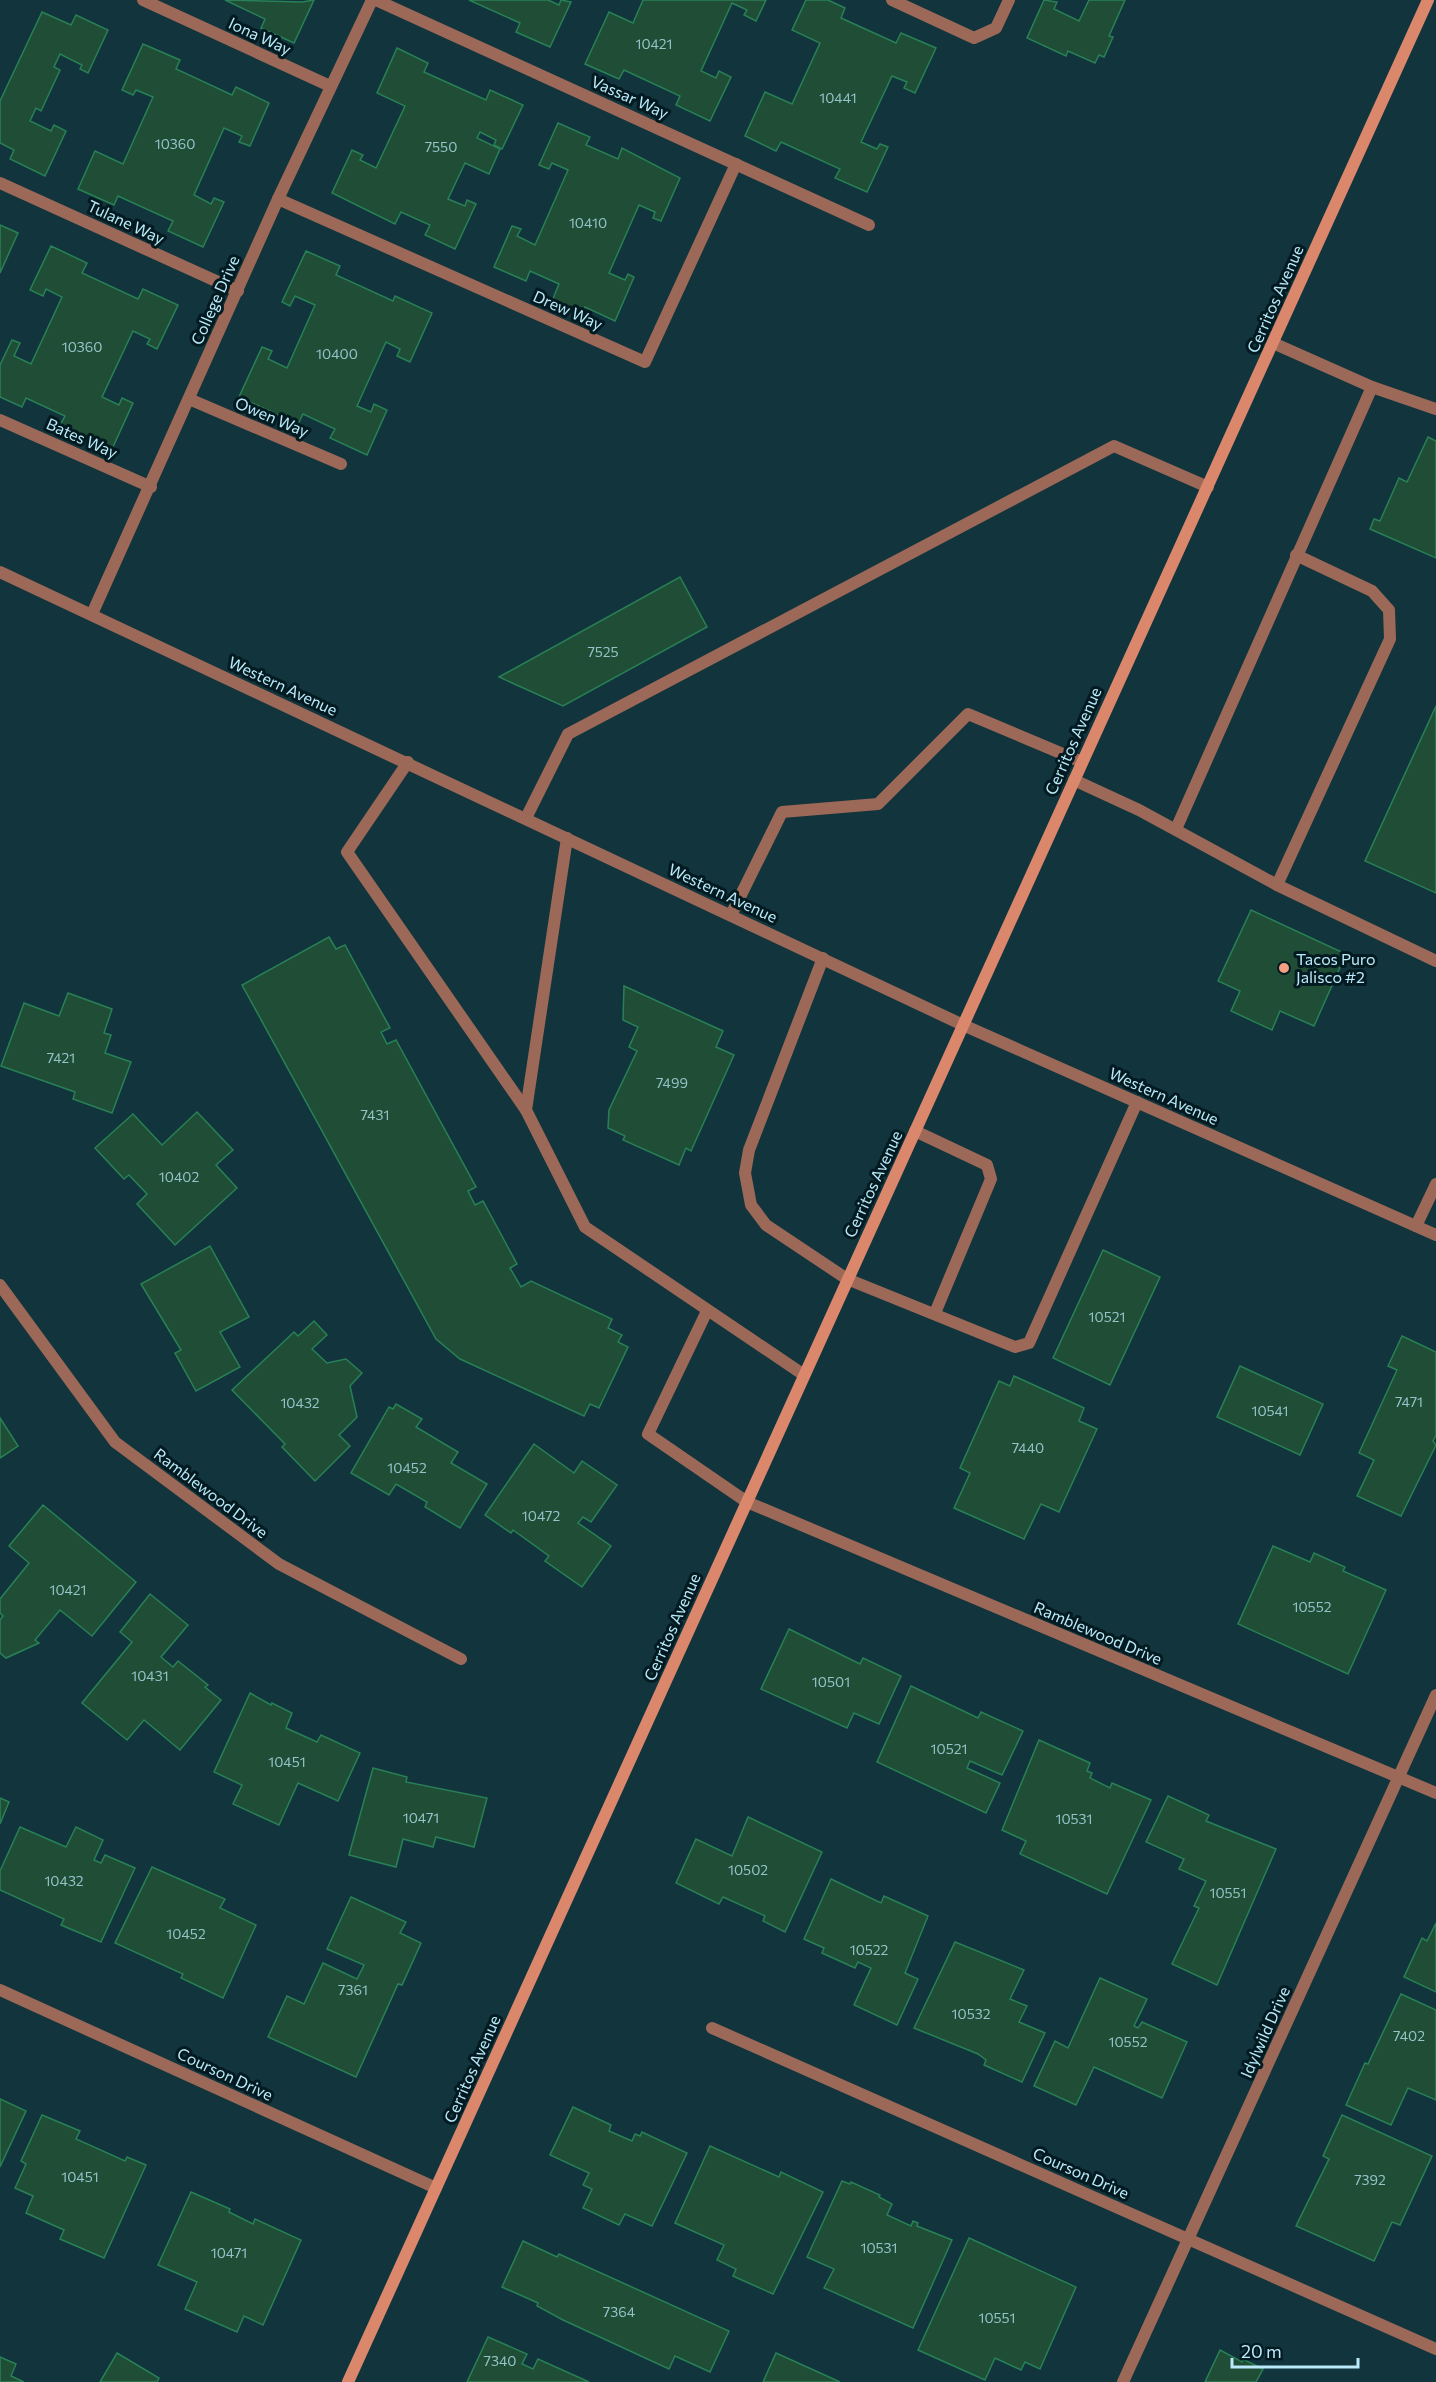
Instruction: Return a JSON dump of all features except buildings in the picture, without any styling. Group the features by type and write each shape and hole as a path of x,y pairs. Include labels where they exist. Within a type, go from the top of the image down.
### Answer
{"main road":[{"name":"Cerritos Avenue","path":"348,2382 1428,0"}],"street":[{"name":"Iona Way","path":"143,0 330,87"},
{"name":"College Drive","path":"92,614 151,487 278,199 372,0"},
{"name":"Vassar Way","path":"376,0 869,225"},
{"path":"892,0 974,38 996,28 1009,0"},
{"name":"Drew Way","path":"278,199 645,362 736,164"},
{"name":"Tulane Way","path":"0,183 237,291"},
{"path":"1274,343 1372,387 1436,409"},
{"path":"1176,829 1372,387"},
{"name":"Owen Way","path":"189,399 341,464"},
{"name":"Bates Way","path":"0,420 151,487"},
{"path":"526,818 568,734 1114,446 1208,487"},
{"path":"1277,885 1390,639 1389,610 1372,591 1296,555"},
{"name":"Western Avenue","path":"0,572 963,1024 1436,1235"},
{"path":"731,915 782,812 878,804 968,714 1082,762"},
{"path":"408,762 347,852 526,1110 585,1227 804,1375"},
{"path":"1074,780 1176,829 1277,885 1436,961"},
{"path":"526,1110 567,838"},
{"path":"824,958 749,1150 746,1173 751,1205 766,1225 848,1279 1015,1347 1029,1343 1137,1102"},
{"path":"915,1131 987,1165 991,1179 935,1313"},
{"path":"1416,1226 1436,1184"},
{"name":"Ramblewood Drive","path":"0,1285 115,1442 279,1564 461,1659"},
{"name":"Ramblewood Drive","path":"707,1311 648,1434 747,1502 1436,1793"},
{"name":"Idylwild Drive","path":"1124,2382 1436,1695"},
{"name":"Courson Drive","path":"0,1990 436,2188"},
{"name":"Courson Drive","path":"712,2028 1436,2349"}],"place":[{"name":"Tacos Puro Jalisco #2","path":"1284,968"}]}
